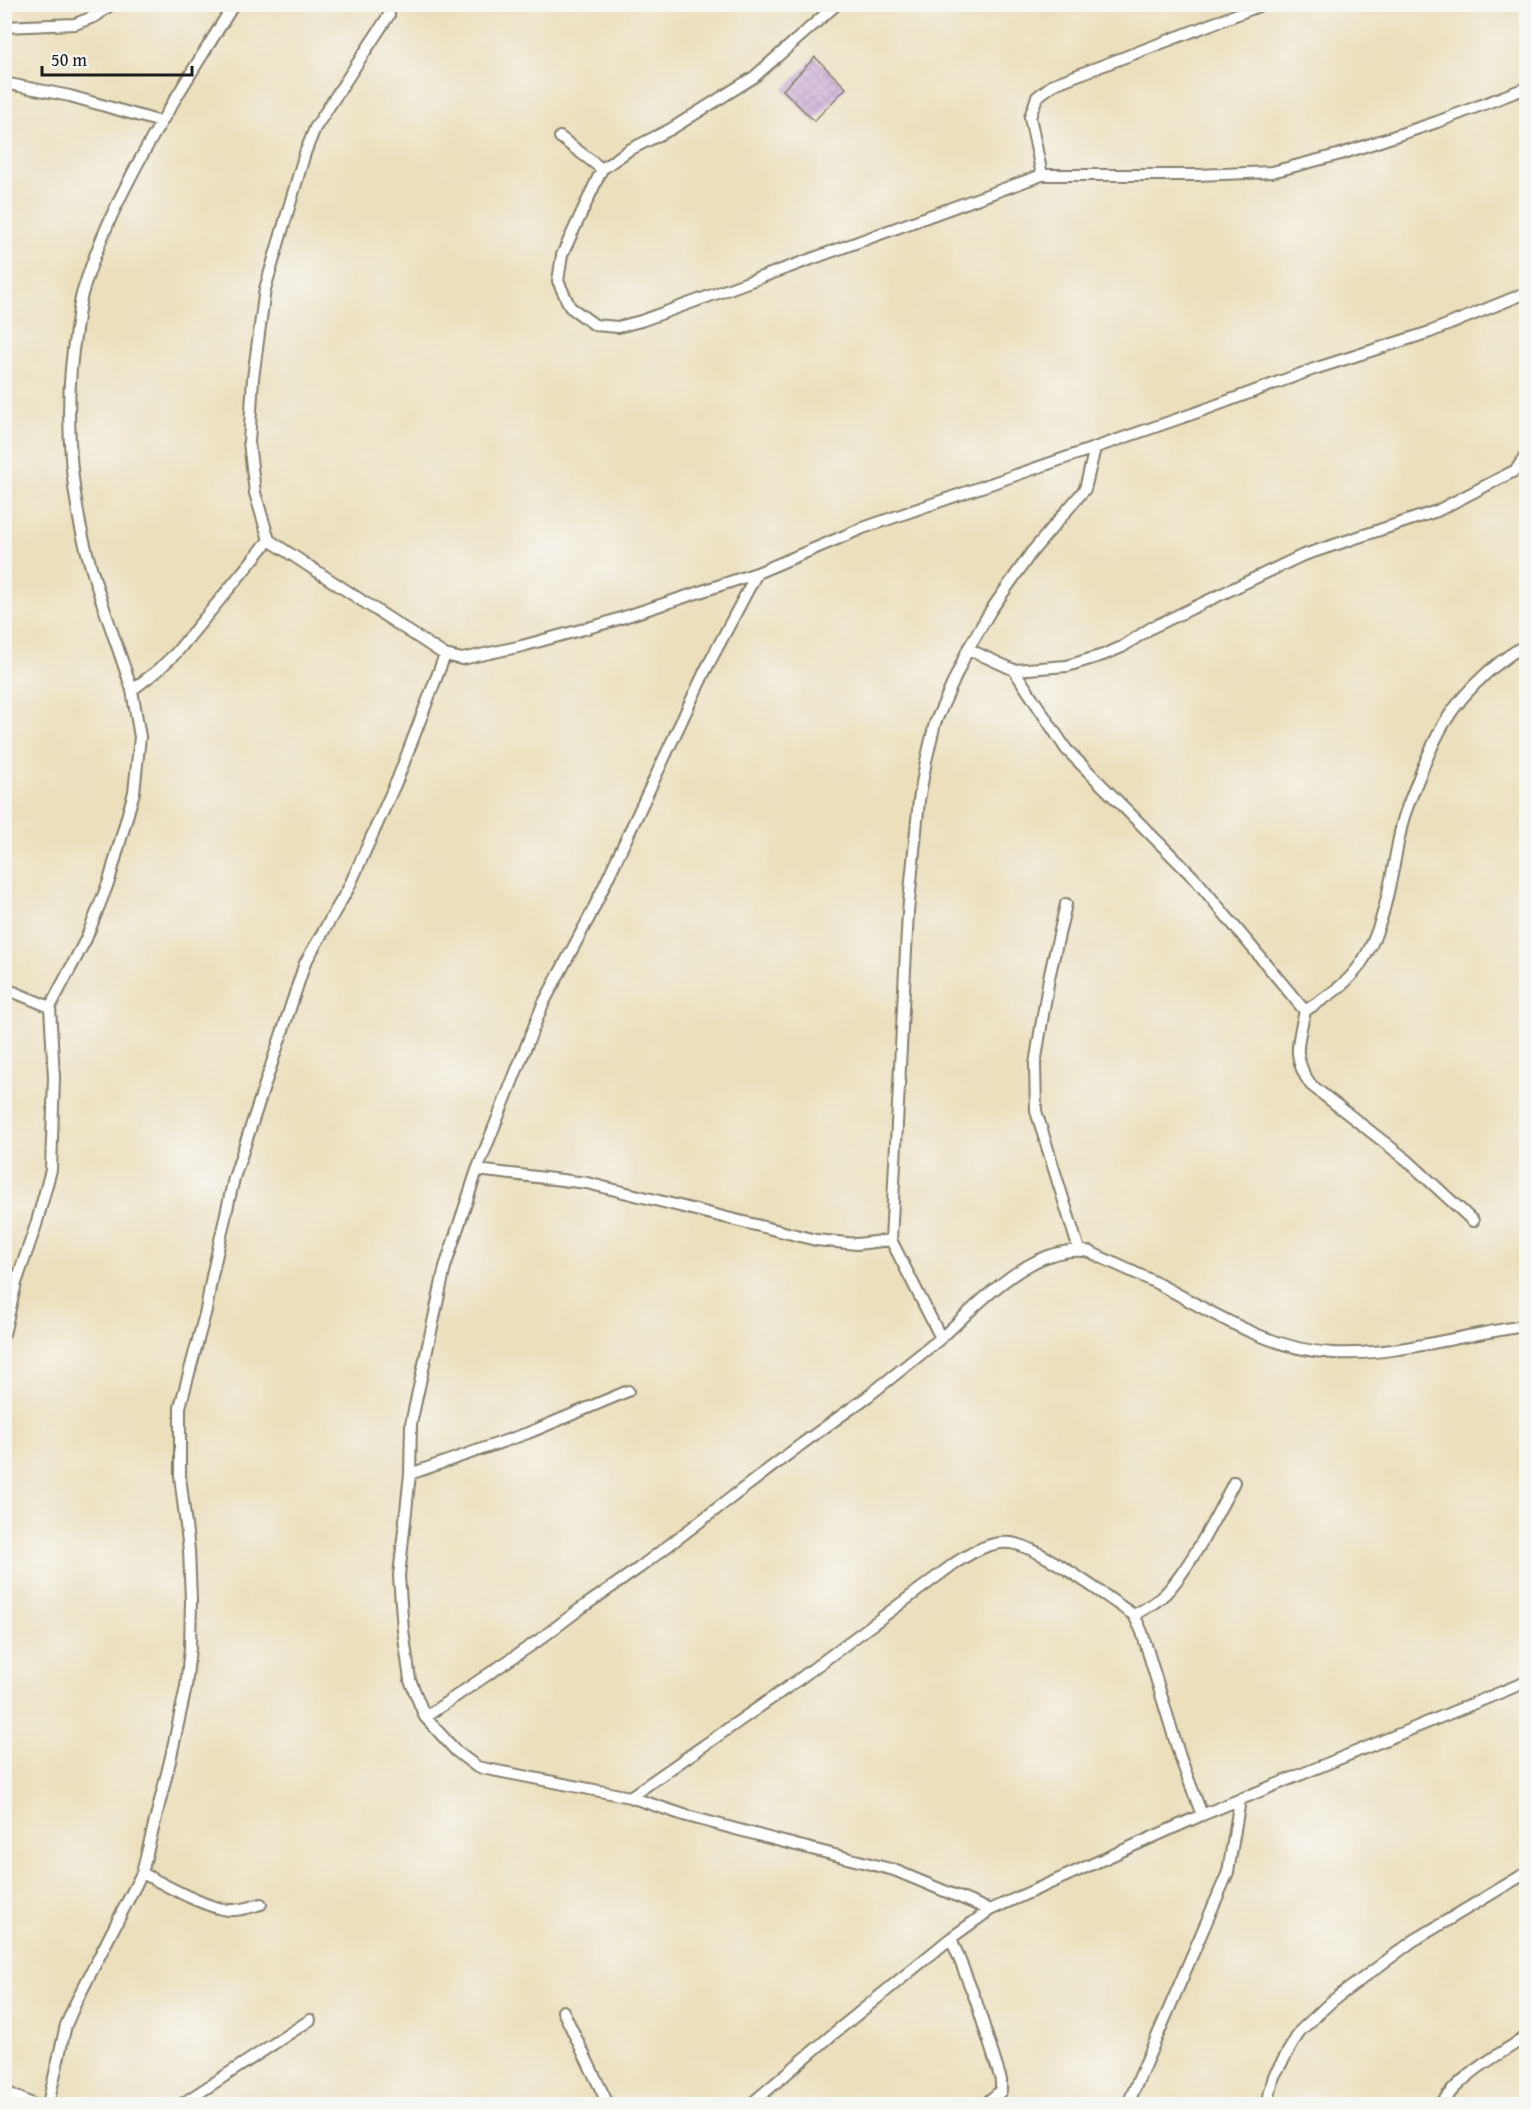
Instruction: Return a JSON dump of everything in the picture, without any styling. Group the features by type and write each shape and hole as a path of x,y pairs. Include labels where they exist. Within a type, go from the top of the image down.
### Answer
{"lane":[{"path":"4,27 75,24 96,16 112,4"},
{"path":"4,1334 16,1283 36,1225 51,1170 54,1077 50,1006 86,939 109,881 134,792 141,737 132,690 92,568 75,491 68,405 72,356 82,296 100,244 120,197 161,122 234,4"},
{"path":"837,4 754,77 671,129 629,150 602,169 562,255 558,281 570,307 595,325 618,327 641,321 1042,175 1197,175 1272,172 1341,154 1437,122 1527,88"},
{"path":"1042,175 1030,117 1037,97 1054,84 1264,4"},
{"path":"389,15 315,128 305,153 265,289 253,378 249,442 255,493 268,540 445,655 462,659 522,646 606,623 758,573 863,528 1314,369 1430,332 1527,293"},
{"path":"4,83 70,96 161,122"},
{"path":"560,137 602,169"},
{"path":"941,1338 891,1240 908,912 919,800 935,723 968,649 991,610 1031,553 1085,489 1095,448"},
{"path":"968,649 1014,670 1067,666 1103,655 1122,647 1151,628 1301,556 1437,511 1516,470 1527,455"},
{"path":"132,690 176,653 268,540"},
{"path":"758,573 705,671 590,916 543,1004 477,1170 445,1268 429,1331 411,1424 410,1474 399,1576 410,1680 425,1717 456,1751 477,1767 630,1797 687,1816 894,1870 990,1910"},
{"path":"1473,1221 1407,1160 1311,1085 1301,1069 1296,1053 1305,1011 1333,993 1352,975 1376,936 1403,821 1432,743 1448,714 1474,684 1512,652 1527,645"},
{"path":"48,2104 66,2025 142,1873 186,1687 191,1600 189,1550 180,1476 180,1407 206,1310 234,1178 305,963 348,889 398,778 445,655"},
{"path":"1014,670 1066,749 1197,881 1305,1011"},
{"path":"1066,904 1049,978 1035,1064 1036,1111 1079,1250"},
{"path":"4,988 50,1006"},
{"path":"477,1170 587,1183 816,1240 857,1244 891,1240"},
{"path":"425,1717 539,1640 639,1568 867,1397 941,1338 1012,1276 1044,1257 1058,1252 1079,1250 1090,1252 1162,1286 1234,1325 1298,1348 1332,1353 1376,1352 1527,1326"},
{"path":"410,1474 528,1433 628,1392"},
{"path":"1134,1616 1166,1593 1188,1563 1234,1482"},
{"path":"630,1797 798,1680 882,1615 976,1550 994,1544 1012,1544 1035,1551 1134,1616 1142,1632 1156,1685 1202,1815"},
{"path":"751,2104 951,1938 990,1910 1202,1815 1527,1682"},
{"path":"1128,2104 1228,1872 1240,1800"},
{"path":"142,1873 192,1898 227,1910 246,1909 261,1904"},
{"path":"1268,2104 1274,2076 1300,2031 1332,2001 1413,1941 1527,1873"},
{"path":"951,1938 976,2001 1002,2080 1001,2091 985,2104"},
{"path":"563,2011 608,2104"},
{"path":"182,2104 310,2019"},
{"path":"1441,2104 1485,2063 1527,2037"},
{"path":"4,2091 32,2104"}],"building":[{"path":"815,57 846,88 814,121 783,90"}]}
